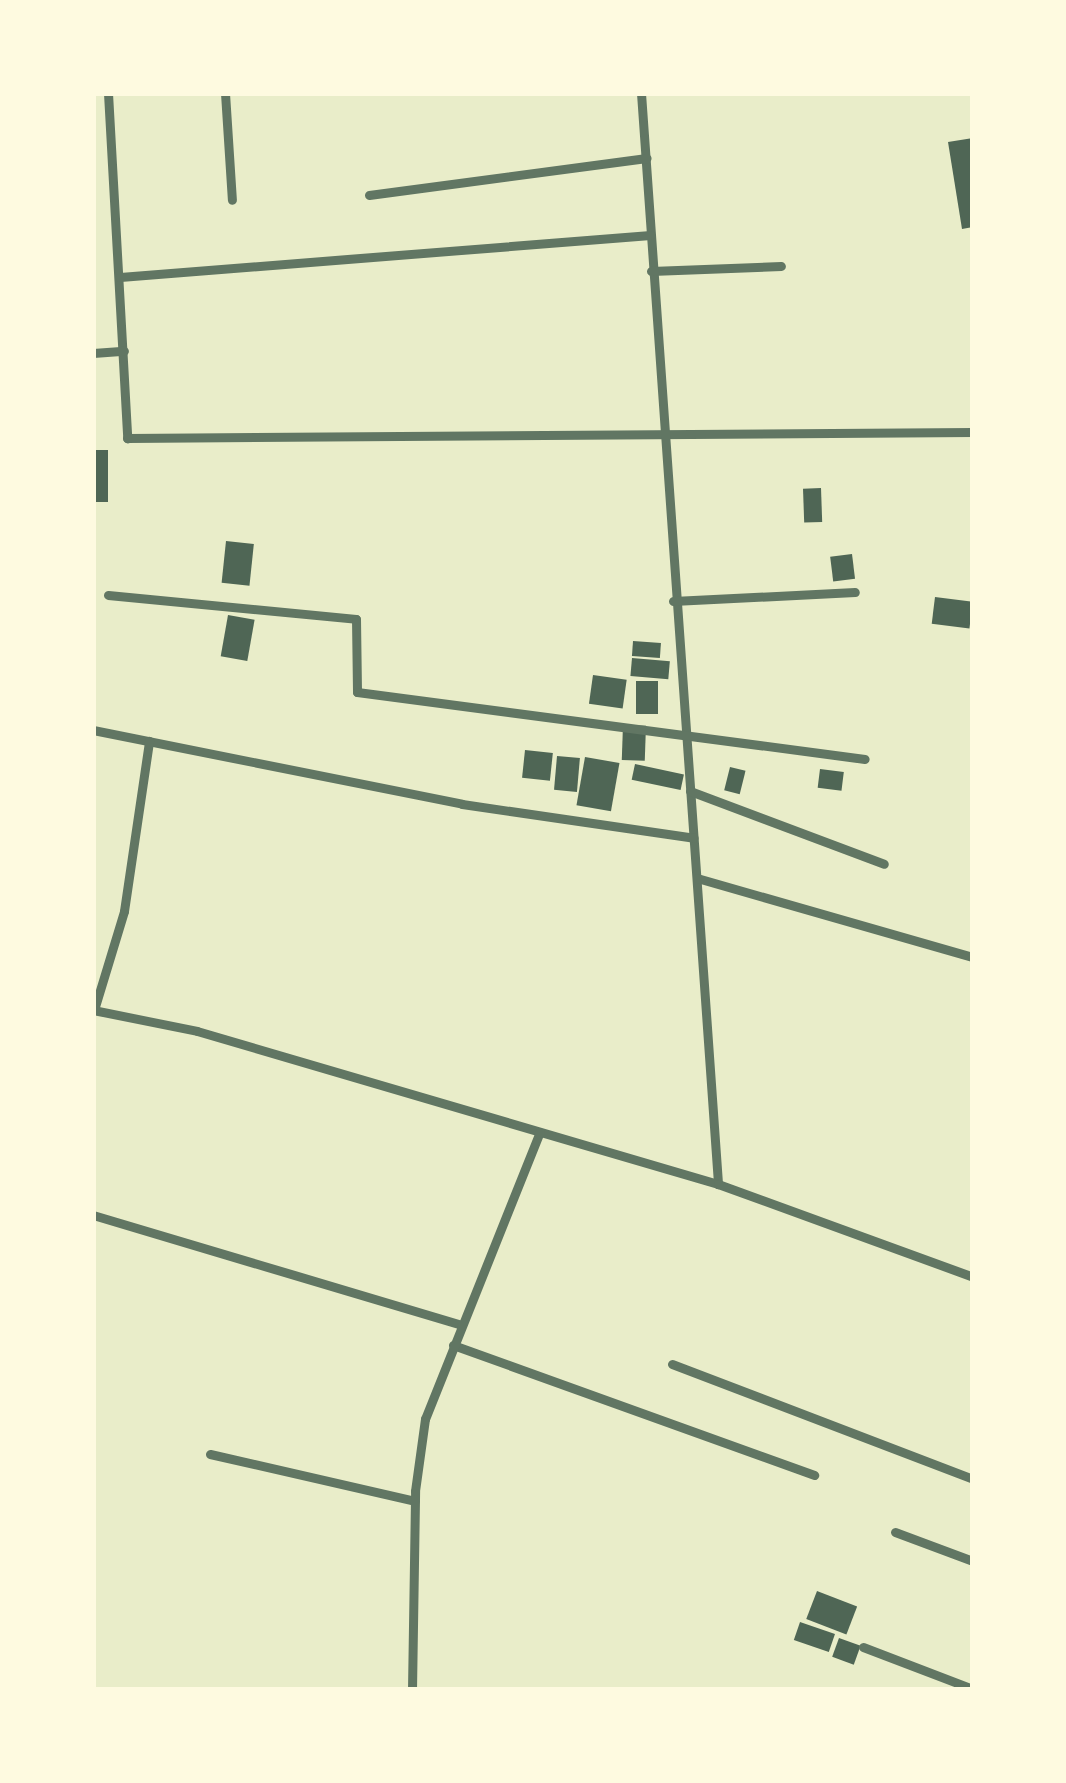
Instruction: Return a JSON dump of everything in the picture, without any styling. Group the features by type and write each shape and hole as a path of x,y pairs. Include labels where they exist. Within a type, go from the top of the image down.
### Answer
{"street":[{"path":"108,93 128,438 973,432"},
{"path":"225,93 232,200"},
{"path":"641,93 660,433 718,1184"},
{"path":"369,195 647,158"},
{"path":"121,277 650,235"},
{"path":"651,271 782,266"},
{"path":"93,353 124,351"},
{"path":"673,601 855,592"},
{"path":"108,596 356,620 357,692 684,730 865,759"},
{"path":"93,730 462,804 694,838"},
{"path":"149,741 124,911 93,1010 197,1031 718,1184 973,1277"},
{"path":"690,791 884,864"},
{"path":"697,878 973,957"},
{"path":"412,1690 415,1502 425,1419 539,1132"},
{"path":"93,1215 461,1325"},
{"path":"453,1345 814,1475"},
{"path":"672,1364 973,1479"},
{"path":"210,1454 415,1502"},
{"path":"896,1532 973,1561"},
{"path":"863,1647 973,1689"}],"building":[{"path":"973,138 973,227 962,229 948,142"},
{"path":"93,450 108,450 108,502 93,502"},
{"path":"821,488 822,522 804,523 803,489"},
{"path":"226,541 254,544 249,586 222,583"},
{"path":"852,554 855,579 833,581 830,557"},
{"path":"935,597 973,602 969,628 932,624"},
{"path":"228,615 255,620 247,661 221,656"},
{"path":"633,641 661,643 660,658 632,656"},
{"path":"632,658 670,661 668,679 630,676"},
{"path":"593,675 627,680 623,708 589,704"},
{"path":"636,681 658,681 658,714 636,714"},
{"path":"623,725 646,726 645,761 622,760"},
{"path":"525,750 553,753 550,781 522,778"},
{"path":"557,756 580,758 577,792 554,790"},
{"path":"585,757 619,763 611,811 576,805"},
{"path":"635,764 684,774 681,790 632,780"},
{"path":"730,767 746,771 740,794 724,790"},
{"path":"820,769 844,772 842,791 818,788"},
{"path":"817,1591 857,1606 846,1634 806,1619"},
{"path":"800,1622 835,1634 829,1652 794,1640"},
{"path":"839,1638 861,1646 854,1665 832,1657"}]}
